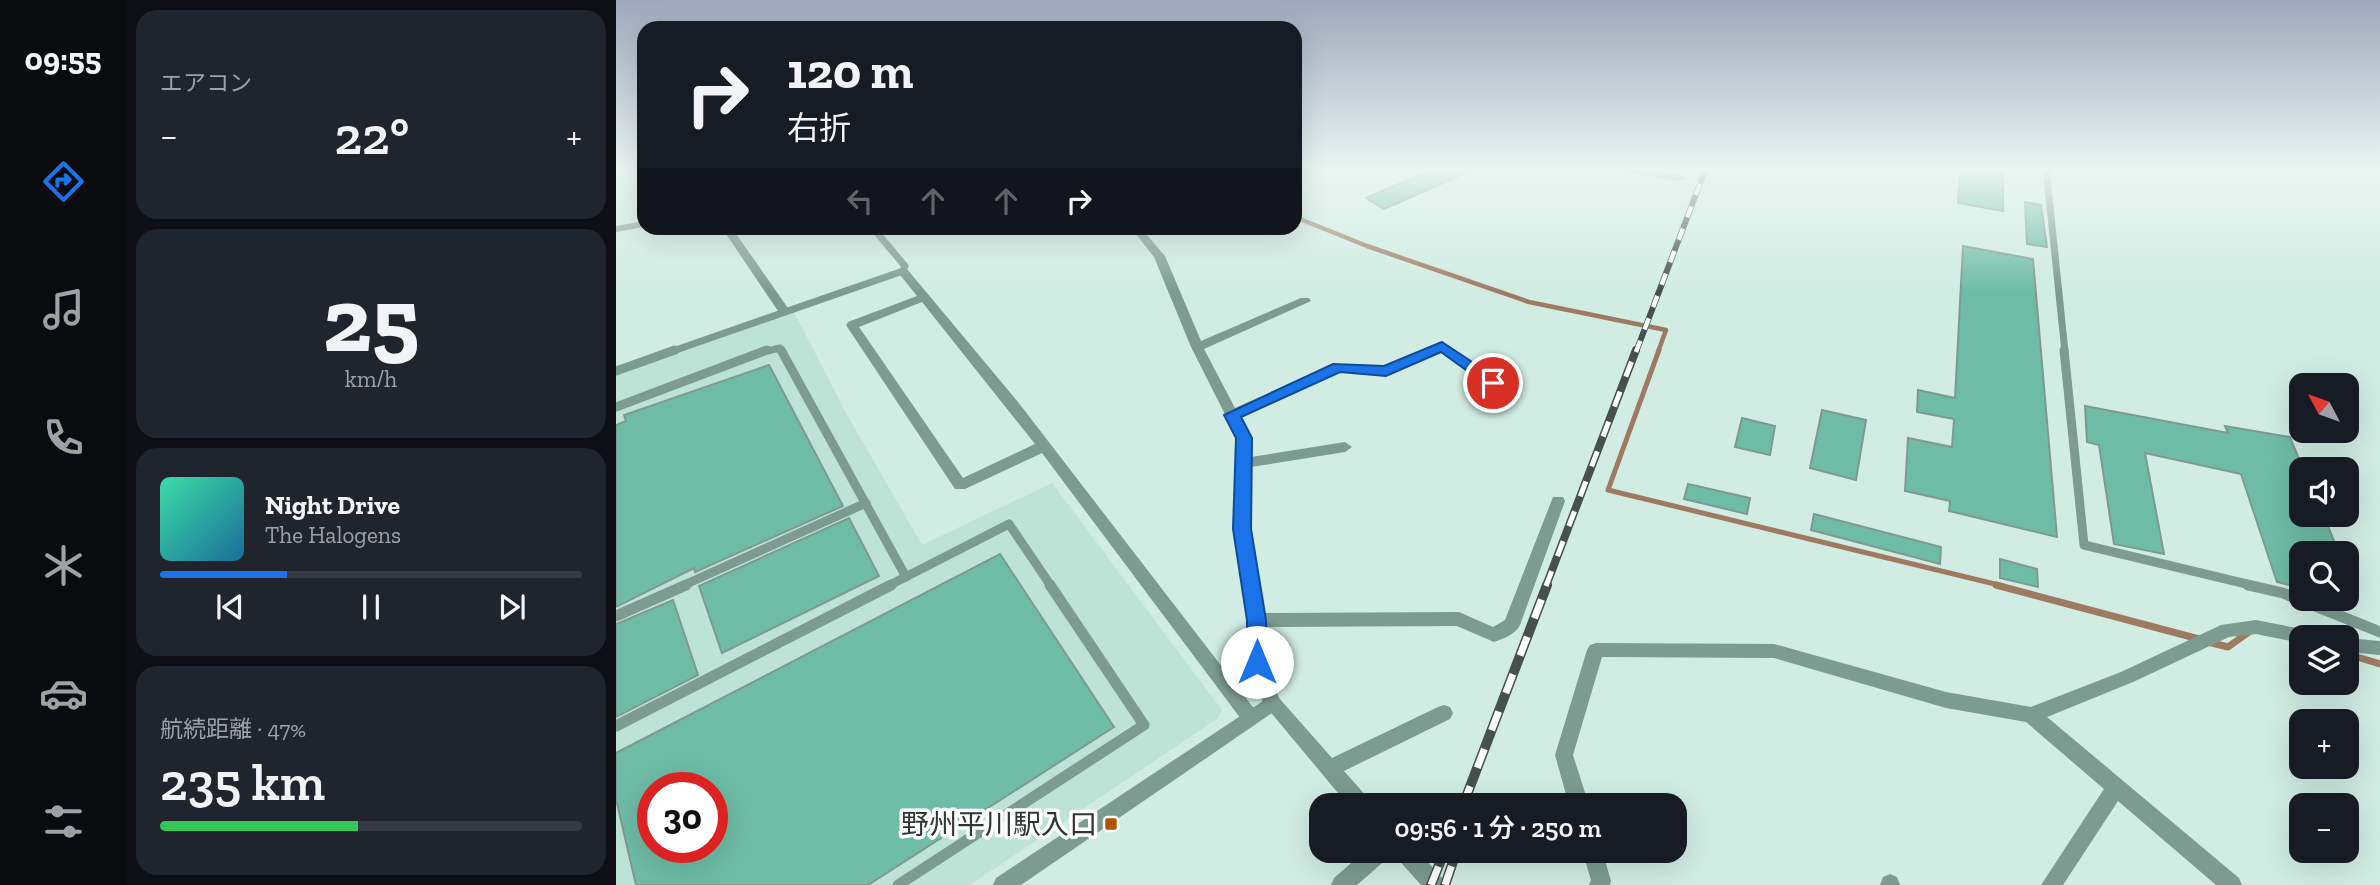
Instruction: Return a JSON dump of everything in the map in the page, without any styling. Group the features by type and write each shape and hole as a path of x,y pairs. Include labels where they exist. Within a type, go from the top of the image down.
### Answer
{"street":[{"path":"616,229 637,225"},
{"path":"732,235 784,311"},
{"path":"1142,235 1159,256 1197,347 1244,438 1242,529 1257,620 1257,662 1272,703 1351,793"},
{"path":"903,271 1044,446 1250,717"},
{"path":"925,297 852,325 960,485 1044,446"},
{"path":"1197,347 1305,301"},
{"path":"1232,415 1338,367 1386,371 1442,346 1510,395"},
{"path":"1243,463 1345,447"},
{"path":"1257,620 1459,619 1494,635 1512,625 1558,501"},
{"path":"2031,715 2127,677 2227,630 2256,627 2289,633"},
{"path":"2359,646 2380,648"},
{"path":"1575,793 1564,755 1596,650 1774,651 1946,700 2031,715 2232,885"},
{"path":"1013,882 1272,703"},
{"path":"1328,769 1444,713"},
{"path":"2051,885 2117,786"},
{"path":"1341,885 1367,863"},
{"path":"1415,863 1435,885"},
{"path":"1596,863 1601,881 1599,885"}],"lane":[{"path":"2050,209 2084,545 2283,593 2380,632"},
{"path":"616,371 903,271 905,266 879,235"},
{"path":"616,407 771,349 780,348 906,577"},
{"path":"616,616 866,503"},
{"path":"616,726 1009,524 1144,725 898,885"}],"shaded area":[{"path":"793,310 846,413 922,545 1052,483 1222,710 1218,718 970,885 616,885 616,373"}],"building":[{"path":"2025,209 2042,209 2047,247 2027,244"},
{"path":"1963,246 2033,259 2057,537 1949,511 1950,501 1905,491 1908,438 1952,447 1954,419 1917,412 1918,390 1955,398"},
{"path":"769,365 843,506 695,572 694,568 616,607 616,425 626,421 624,415"},
{"path":"2085,406 2228,433 2225,426 2289,437 2289,443 2292,443 2298,457 2289,457 2289,527 2328,527 2334,541 2289,541 2289,585 2277,582 2241,474 2145,453 2164,554 2114,544 2099,445 2087,442"},
{"path":"1822,410 1866,420 1856,480 1810,468"},
{"path":"1742,418 1775,426 1770,455 1735,447"},
{"path":"1688,484 1750,498 1747,514 1684,499"},
{"path":"1814,514 1941,547 1940,564 1811,530"},
{"path":"849,518 879,576 722,653 699,586"},
{"path":"1000,554 1114,727 868,885 636,885 616,799 616,753"},
{"path":"2000,559 2037,569 2038,587 2000,578"},
{"path":"673,600 698,675 616,717 616,624"}],"waterway":[{"path":"1302,220 1367,246 1529,302 1666,330 1658,352"},
{"path":"1659,350 1608,490 2003,586"},
{"path":"1996,585 2199,639"},
{"path":"2208,642 2228,647 2249,632"},
{"path":"2359,658 2380,664"}],"railway":[{"path":"1636,352 1690,209"},
{"path":"1546,586 1636,350"},
{"path":"1468,793 1547,585"},
{"path":"1431,885 1440,863"},
{"path":"1445,885 1453,863"}],"place":[{"name":"野州平川駅入口","path":"1111,824"}],"route":[{"path":"1257,662 1257,620 1242,529 1244,438 1232,415 1338,367 1386,371 1442,346 1493,383"}]}
